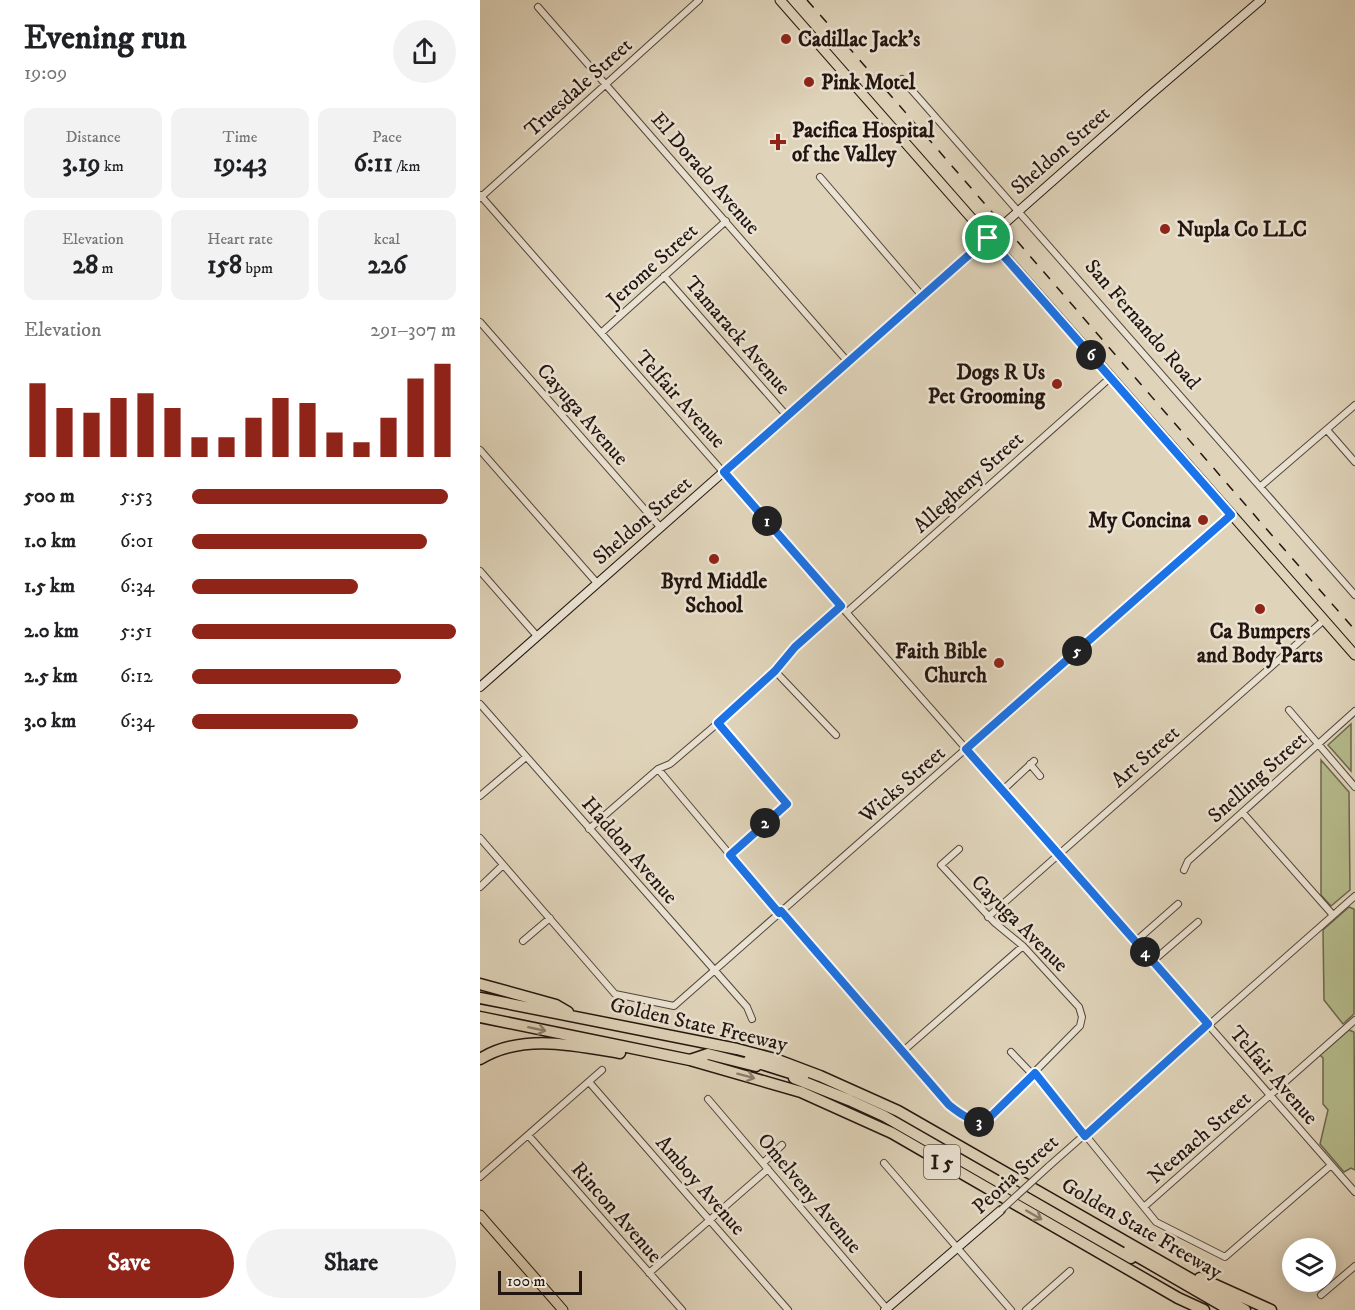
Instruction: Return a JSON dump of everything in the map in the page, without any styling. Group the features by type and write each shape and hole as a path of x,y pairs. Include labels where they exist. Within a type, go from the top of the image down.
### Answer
{"highway":[{"path":"480,984 556,1005 575,1016"},
{"name":"Golden State Freeway","path":"480,998 675,1036 775,1059 857,1091 898,1111 1245,1310"},
{"name":"Golden State Freeway","path":"480,1017 690,1060 801,1092 892,1133 1178,1298 1204,1310"},
{"path":"675,1036 690,1045 761,1063 802,1077 891,1115 1230,1310"},
{"path":"480,1059 506,1048 535,1043 553,1043 649,1058 666,1055"},
{"path":"690,1060 708,1054 747,1063 815,1086 858,1104 917,1134 1222,1310"},
{"path":"1180,1272 1206,1279 1271,1310"},
{"path":"1178,1298 1194,1310"}],"main road":[{"path":"780,0 1355,656"},
{"name":"Sheldon Street","path":"480,687 1261,0"},
{"name":"Peoria Street","path":"886,1309 1001,1210"},
{"path":"480,1215 563,1310"}],"street":[{"name":"Truesdale Street","path":"480,197 699,0"},
{"name":"El Dorado Avenue","path":"538,7 848,362"},
{"name":"San Fernando Road","path":"902,79 1355,595"},
{"path":"820,177 923,297"},
{"name":"Telfair Avenue","path":"480,197 1355,1192"},
{"name":"Jerome Street","path":"601,333 726,221"},
{"name":"Tamarack Avenue","path":"664,276 787,416"},
{"name":"Cayuga Avenue","path":"480,322 661,528"},
{"name":"Allegheny Street","path":"847,612 1111,376"},
{"path":"1261,486 1355,405"},
{"path":"1327,430 1355,462"},
{"path":"480,450 597,583"},
{"name":"Wicks Street","path":"550,918 615,994 674,1005 1231,515"},
{"path":"480,571 537,636"},
{"path":"589,829 658,769 670,764 718,723 775,671 795,647 841,606"},
{"name":"Art Street","path":"988,917 1324,620"},
{"path":"775,671 836,735"},
{"name":"Haddon Avenue","path":"480,704 747,1007 752,1019"},
{"path":"1289,710 1355,787"},
{"name":"Snelling Street","path":"1184,870 1188,861 1355,711"},
{"path":"718,723 787,804 730,855"},
{"path":"480,796 526,757"},
{"path":"1003,790 1032,763 1040,776"},
{"path":"658,769 730,855 949,1105 973,1120 981,1122 987,1120 1034,1074"},
{"path":"1243,813 1333,915"},
{"path":"480,838 550,918 523,941"},
{"name":"Cayuga Avenue","path":"959,849 941,865 988,917 1023,946 1079,1007 1082,1017 1080,1026 1034,1074"},
{"path":"480,886 503,865"},
{"name":"Peoria Street","path":"1001,1210 1355,896"},
{"path":"1136,941 1174,904"},
{"path":"1153,961 1198,922"},
{"path":"902,1052 1023,946"},
{"name":"Neenach Street","path":"1145,1206 1355,1020"},
{"path":"1011,1052 1034,1074 1156,1222 1225,1257 1330,1166"},
{"path":"480,1177 602,1070"},
{"name":"Amboy Avenue","path":"589,1082 788,1310"},
{"name":"Omelveny Avenue","path":"708,1099 886,1309"},
{"name":"Rincon Avenue","path":"528,1135 682,1310"},
{"path":"763,1163 782,1145"},
{"path":"884,1163 1011,1310"},
{"path":"649,1273 768,1169"},
{"path":"1320,1295 1355,1266"},
{"path":"1026,1310 1070,1271"}],"green space":[{"path":"1351,724 1351,771 1328,745"},
{"path":"1321,760 1349,792 1350,890 1331,906 1321,895"},
{"path":"1349,907 1354,909 1354,1014 1343,1024 1324,1000 1323,930"},
{"path":"1349,1030 1354,1032 1355,1170 1351,1168 1344,1172 1320,1144 1328,1110 1323,1104 1323,1058 1320,1055"}],"railway":[{"path":"807,0 1355,630"}],"place":[{"name":"Cadillac Jack's","path":"786,39"},
{"name":"Pink Motel","path":"809,82"},
{"name":"Pacifica Hospital of the Valley","path":"778,142"},
{"name":"Nupla Co LLC","path":"1165,229"},
{"name":"Dogs R Us Pet Grooming","path":"1057,384"},
{"name":"My Concina","path":"1203,520"},
{"name":"Byrd Middle School","path":"714,559"},
{"name":"Ca Bumpers and Body Parts","path":"1260,609"},
{"name":"Faith Bible Church","path":"999,663"}],"route":[{"path":"988,238 1231,515 966,749 1208,1024 1085,1136 1035,1073 987,1120 981,1122 973,1120 949,1105 730,855 787,804 718,723 775,671 795,647 841,606 724,472 988,238"}]}
